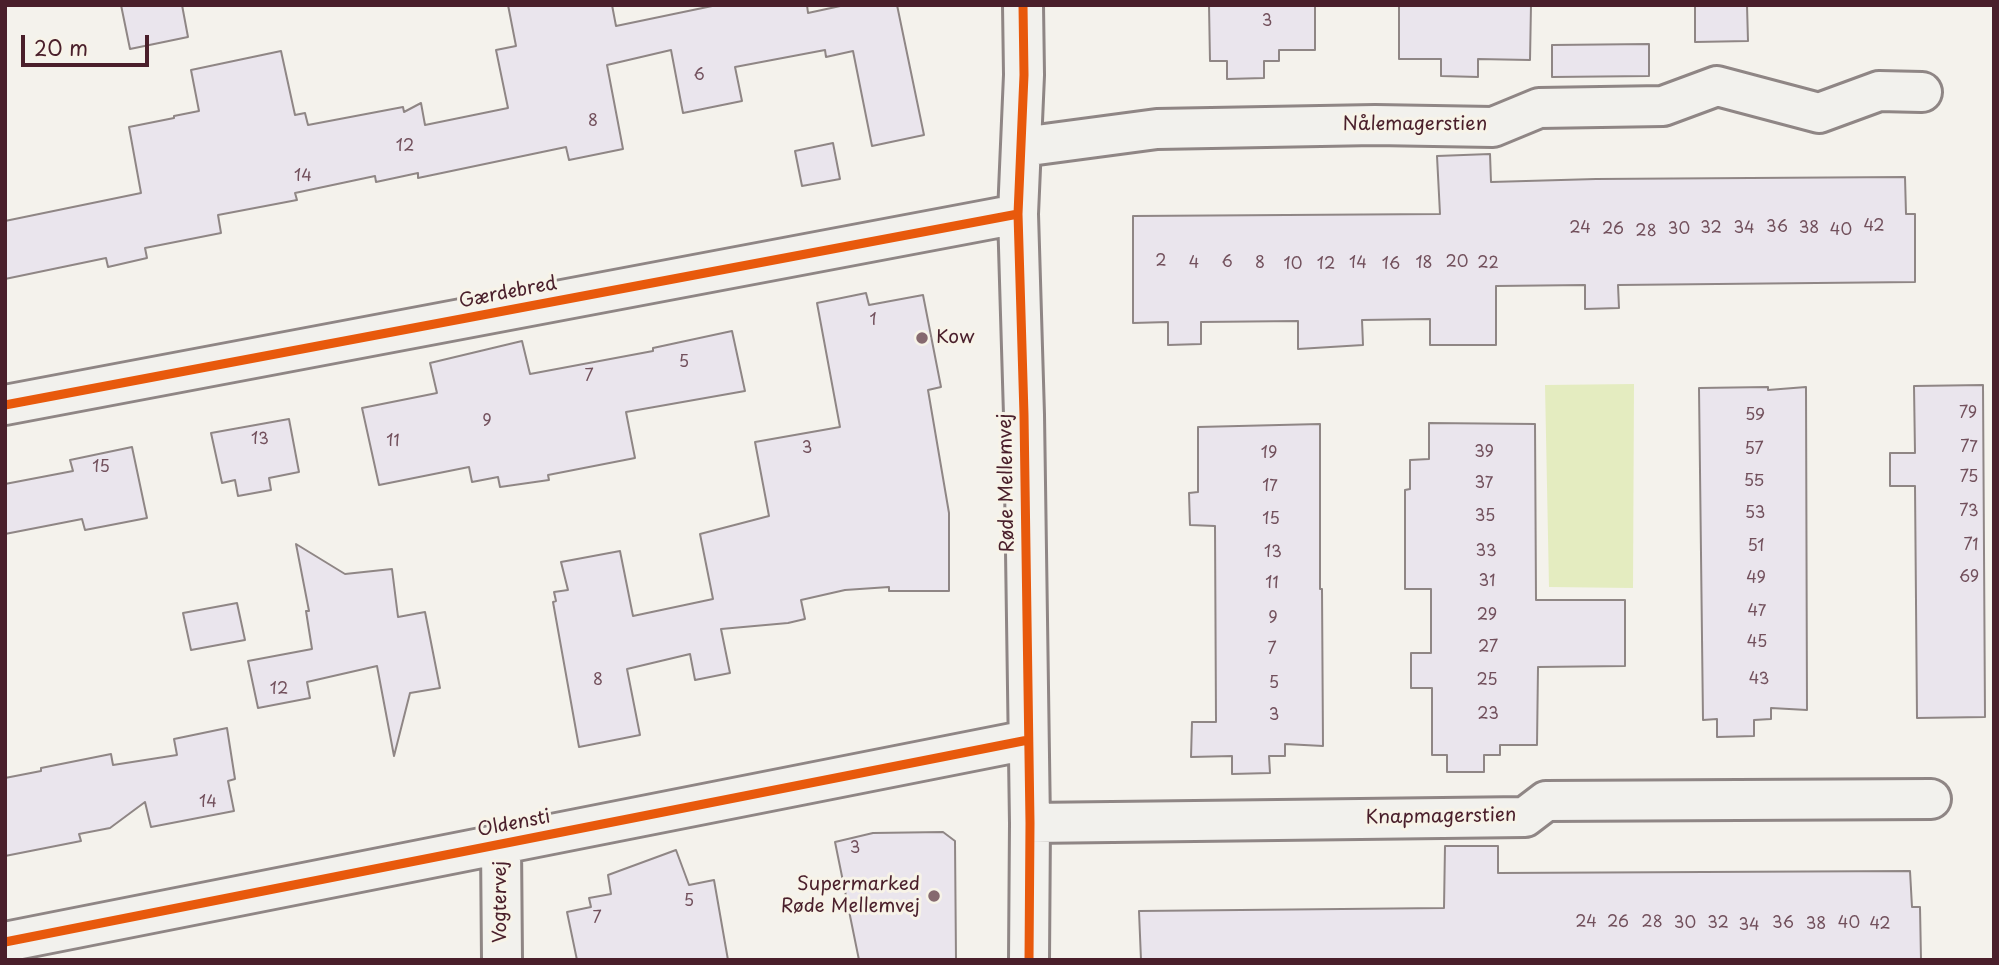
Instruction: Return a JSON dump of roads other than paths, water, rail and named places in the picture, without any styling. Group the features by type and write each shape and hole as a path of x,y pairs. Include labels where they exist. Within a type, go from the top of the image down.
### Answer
{"street":[{"name":"Røde Mellemvej","path":"1023,5 1022,147 1018,214 1024,415 1030,823 1029,960"},
{"name":"Nålemagerstien","path":"1022,147 1157,129 1375,125 1493,127 1539,108 1662,106 1717,86 1819,113 1880,91 1922,92"},
{"name":"Gærdebred","path":"5,405 1018,214"},
{"name":"Oldensti","path":"5,942 1028,740"},
{"name":"Knapmagerstien","path":"1030,823 1525,817 1546,801 1931,799"},
{"name":"Vogtervej","path":"501,845 502,960"}],"place":[{"name":"Kow","path":"922,338"},
{"name":"Supermarked Røde Mellemvej","path":"934,896"}]}
